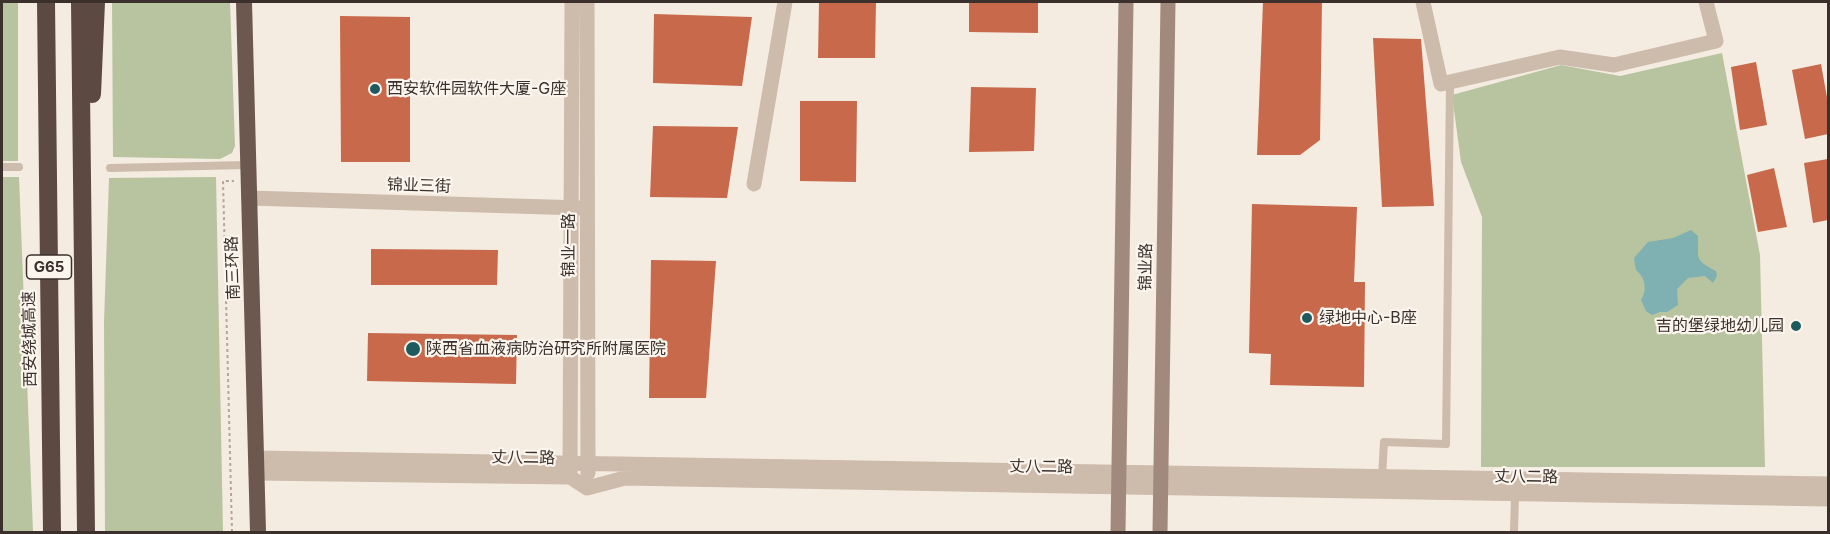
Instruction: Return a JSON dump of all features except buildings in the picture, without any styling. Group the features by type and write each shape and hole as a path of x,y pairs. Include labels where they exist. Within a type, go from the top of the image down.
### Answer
{"highway":[{"path":"41,2 46,68"},
{"name":"西安绕城高速","path":"46,2 52,532"},
{"name":"G65","path":"80,2 86,532"},
{"path":"82,203 93,75 96,2"},
{"name":"南三环路","path":"244,2 258,532"}],"main road":[{"name":"锦业路","path":"1118,532 1126,2"},
{"name":"锦业路","path":"1160,532 1168,2"}],"street":[{"name":"锦业一路","path":"572,2 587,488"},
{"name":"锦业一路","path":"570,470 587,2"},
{"path":"754,184 785,2"},
{"path":"1423,2 1441,84 1560,57 1614,65 1716,41 1706,2"},
{"name":"锦业三街","path":"249,198 579,208"},
{"name":"丈八二路","path":"256,466 570,470 588,463 1119,479 1515,495 1828,499"},
{"name":"丈八二路","path":"570,470 587,488 625,478 1119,479"},
{"name":"丈八二路","path":"1161,481 1382,477 1828,484"}],"lane":[{"path":"1382,477 1384,442 1446,444 1450,82"},
{"path":"2,167 19,167"},
{"path":"110,168 248,173"},
{"path":"1514,532 1515,495"}],"path":[{"path":"232,532 223,181 248,173"}],"green space":[{"path":"2,2 18,2 18,161 2,161"},
{"path":"112,2 230,2 235,146 232,153 220,159 113,157"},
{"path":"1722,53 1760,255 1765,467 1481,467 1482,217 1461,162 1452,95 1561,65 1620,76"},
{"path":"2,177 19,177 33,532 2,532"},
{"path":"216,177 223,532 105,532 104,322 109,178"}],"water":[{"path":"1691,230 1698,236 1700,261 1716,271 1717,276 1713,283 1705,276 1688,278 1677,289 1678,305 1667,312 1652,315 1646,311 1641,300 1644,284 1642,276 1636,270 1634,258 1648,242 1673,238"}],"place":[{"name":"西安软件园软件大厦-G座","path":"375,89"},
{"name":"绿地中心-B座","path":"1307,318"},
{"name":"吉的堡绿地幼儿园","path":"1796,326"},
{"name":"陕西省血液病防治研究所附属医院","path":"413,349"}]}
